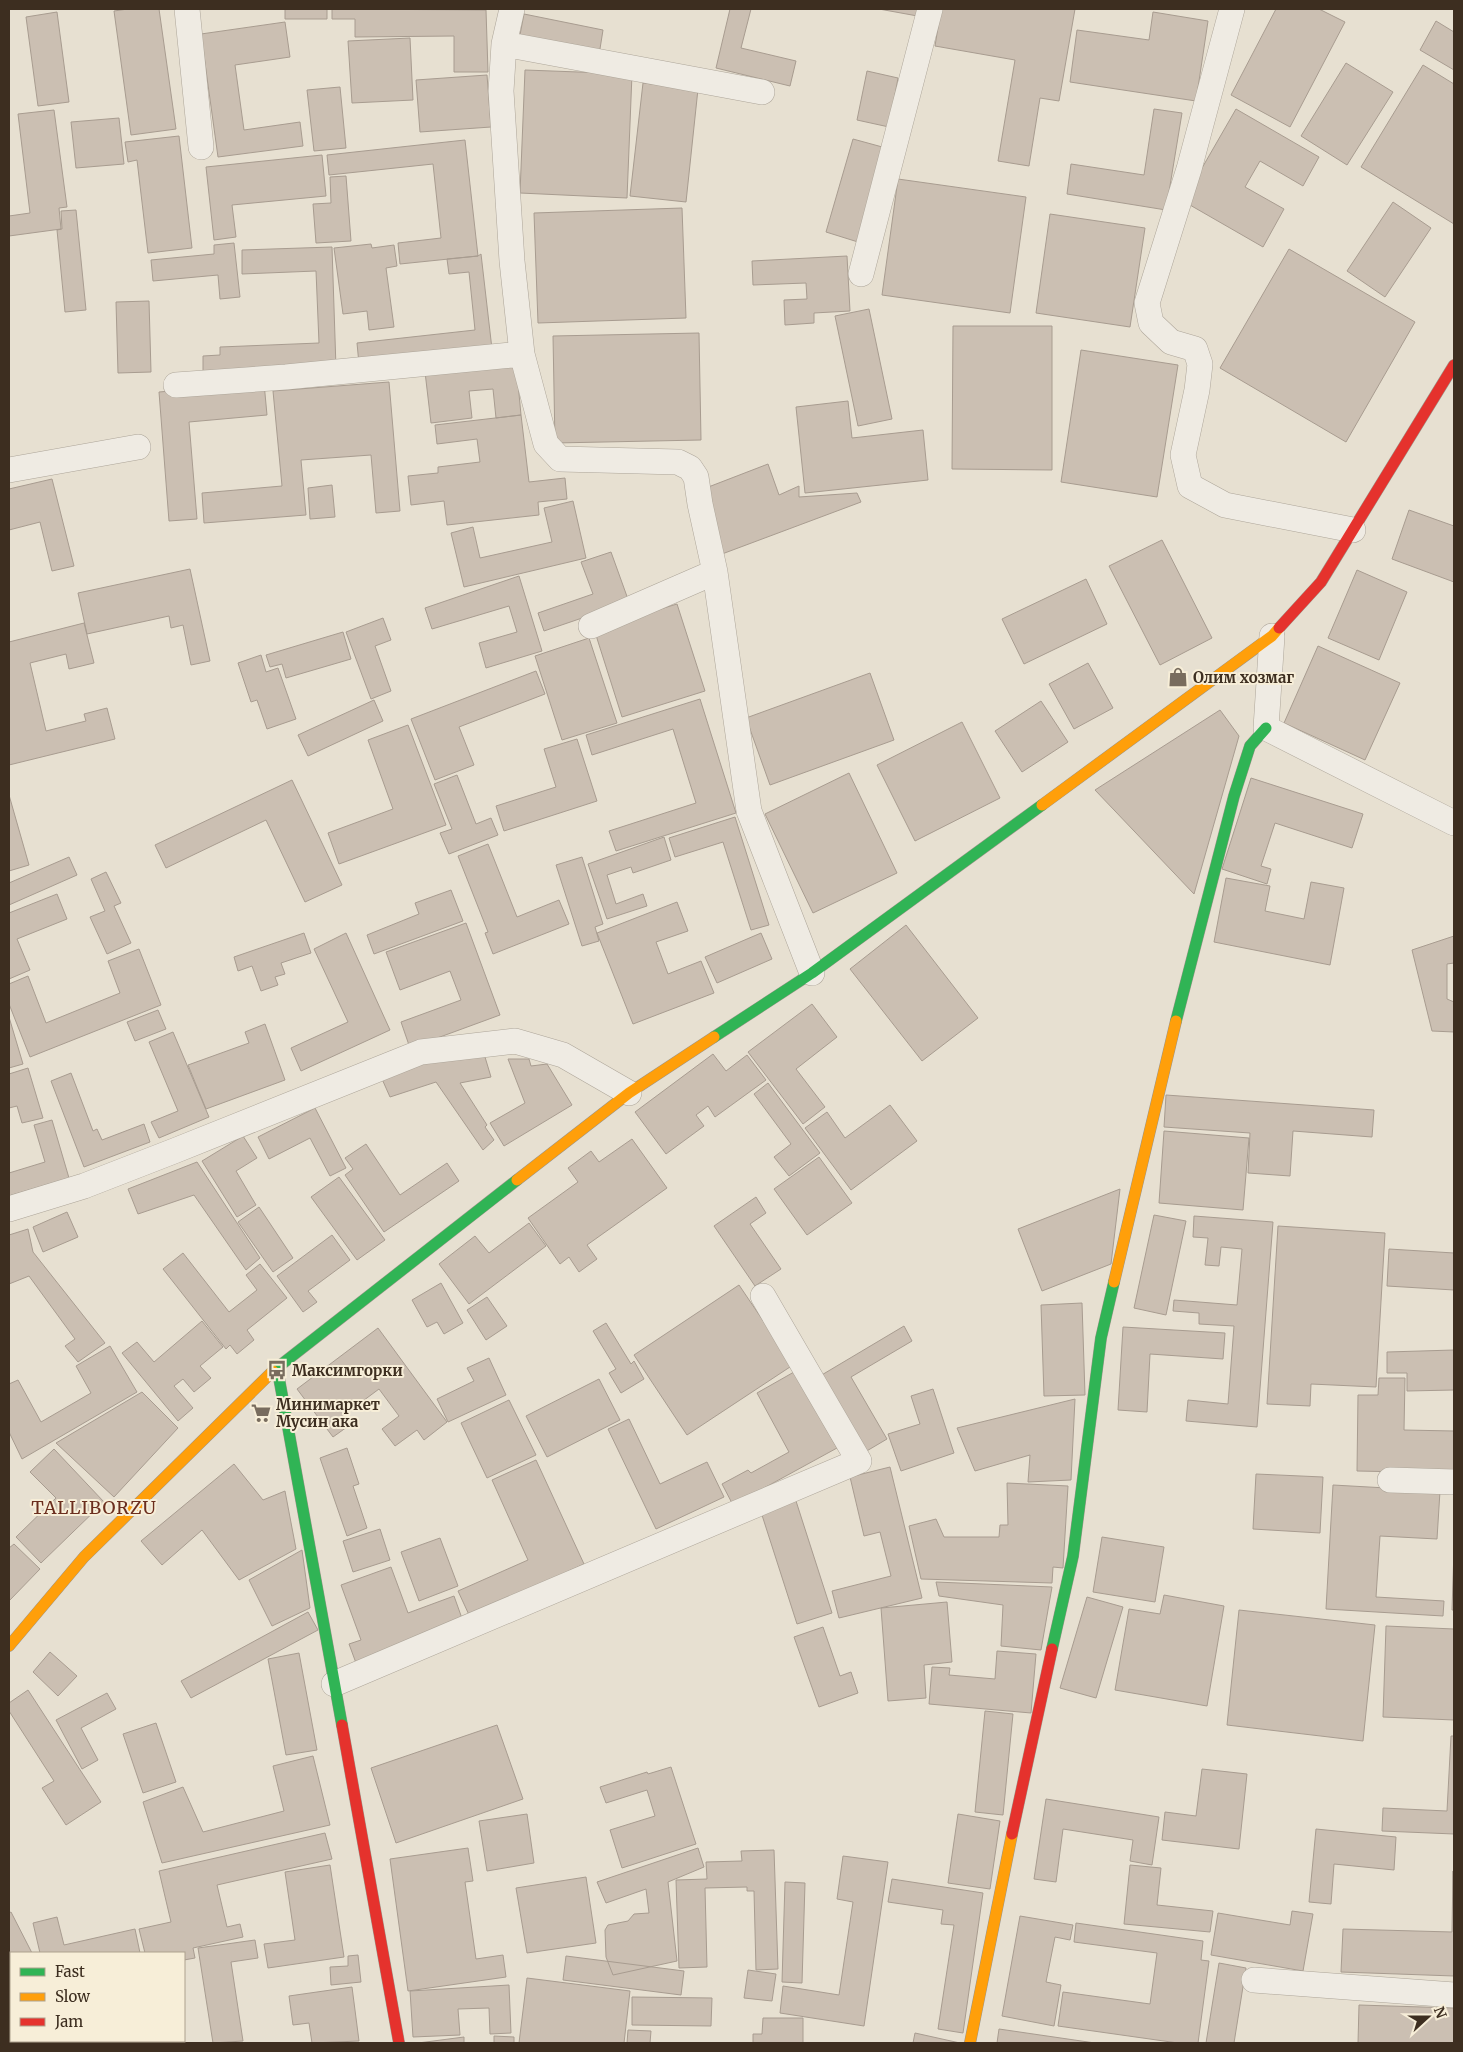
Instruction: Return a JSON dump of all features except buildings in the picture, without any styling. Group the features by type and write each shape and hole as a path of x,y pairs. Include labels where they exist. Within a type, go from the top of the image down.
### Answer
{"street":[{"path":"187,9 201,147"},
{"path":"512,9 504,44 501,91 512,260 522,354 546,444 560,460 678,462 690,468 696,477 700,504 716,572 749,811 812,973"},
{"path":"861,274 930,9"},
{"path":"1232,9 1189,169 1147,304 1151,323 1171,342 1195,350 1200,364 1197,390 1183,455 1190,486 1225,505 1353,530"},
{"path":"504,44 762,92"},
{"path":"176,385 286,377 522,354"},
{"path":"9,1646 84,1557 277,1367 629,1093 812,973 1272,636 1322,582 1454,365"},
{"path":"9,470 138,447"},
{"path":"591,626 716,572"},
{"path":"970,2043 1026,1766 1073,1556 1101,1338 1185,983 1234,796 1250,746 1266,728 1272,636"},
{"path":"1266,728 1454,824"},
{"path":"9,1210 84,1186 174,1152 421,1052 515,1041 563,1054 629,1093"},
{"path":"334,1684 859,1460 763,1296"},
{"path":"277,1367 398,2043"},
{"path":"1390,1480 1454,1482"},
{"path":"1254,1980 1454,1995"}],"traffic: fast":[{"path":"1176,1021 1234,796 1250,746 1266,728"},
{"path":"714,1037 812,973 1042,805"},
{"path":"273,1371 517,1180"},
{"path":"1052,1649 1073,1556 1101,1338 1114,1282"},
{"path":"277,1367 342,1725"}],"traffic: slow":[{"path":"1042,805 1272,636 1279,628"},
{"path":"1114,1282 1176,1021"},
{"path":"517,1180 629,1093 714,1037"},
{"path":"9,1646 84,1557 273,1371"},
{"path":"970,2043 1012,1834"}],"traffic: jam":[{"path":"1279,628 1321,582 1454,365"},
{"path":"1012,1834 1052,1649"},
{"path":"342,1725 399,2043"}],"place":[{"name":"Олим хозмаг","path":"1178,677"},
{"name":"Максимгорки","path":"277,1370"},
{"name":"Минимаркет Мусин ака","path":"261,1413"}],"district":[{"name":"TALLIBORZU","path":"94,1507"}]}
